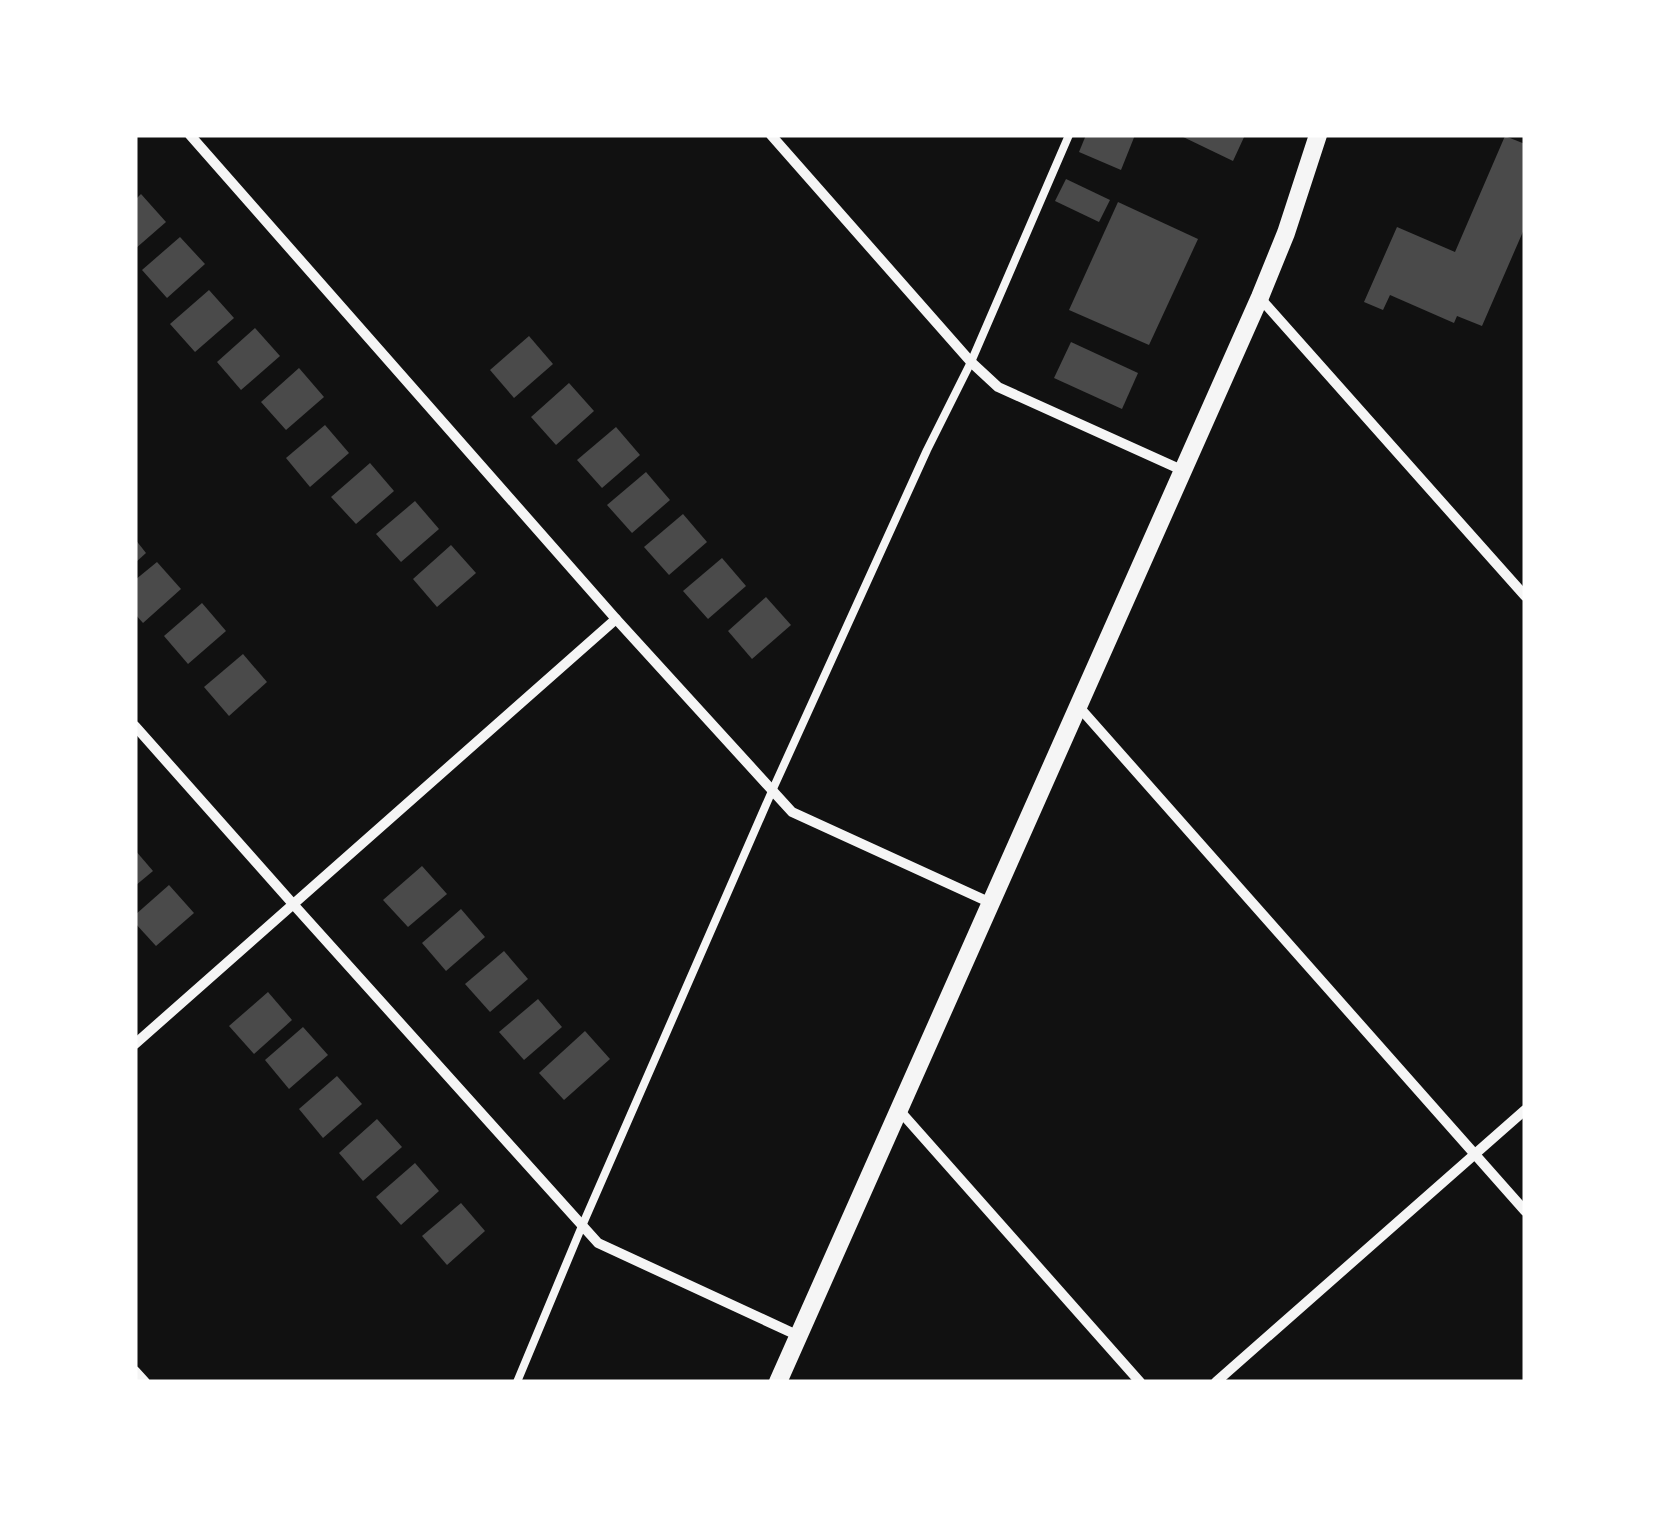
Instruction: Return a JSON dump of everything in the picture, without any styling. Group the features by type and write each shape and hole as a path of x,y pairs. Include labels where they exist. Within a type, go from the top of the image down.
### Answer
{"street":[{"path":"190,135 616,619 792,812 992,903"},
{"path":"772,135 971,362 998,386 1184,471"},
{"path":"778,1382 1260,297 1318,135"},
{"path":"1260,297 1525,596"},
{"path":"135,1044 616,619"},
{"path":"1079,707 1525,1211"},
{"path":"135,726 598,1243 799,1336"},
{"path":"900,1110 1140,1382"},
{"path":"1216,1382 1525,1110"},
{"path":"135,1371 145,1382"}],"lane":[{"path":"517,1382 772,791 971,362 1069,135"}],"building":[{"path":"1086,135 1135,135 1121,170 1079,152"},
{"path":"1179,135 1245,135 1233,161"},
{"path":"1505,136 1525,144 1525,227 1482,326 1457,316 1454,323 1390,295 1383,310 1364,302 1397,227 1455,252"},
{"path":"1066,179 1110,200 1099,222 1055,201"},
{"path":"141,194 166,222 135,249 135,200"},
{"path":"1118,202 1198,239 1149,345 1069,310"},
{"path":"180,237 205,264 167,298 142,270"},
{"path":"209,290 234,318 195,352 170,324"},
{"path":"255,328 280,356 241,390 217,362"},
{"path":"529,336 553,364 514,398 490,370"},
{"path":"1071,342 1138,373 1122,409 1054,378"},
{"path":"299,368 324,397 286,430 261,402"},
{"path":"569,383 594,411 556,445 531,417"},
{"path":"325,425 349,453 310,487 286,458"},
{"path":"616,427 640,455 602,488 577,460"},
{"path":"370,463 394,491 356,524 331,497"},
{"path":"646,472 670,500 632,533 607,505"},
{"path":"415,501 439,529 401,562 376,534"},
{"path":"683,514 707,542 669,575 644,547"},
{"path":"135,539 146,553 135,563"},
{"path":"451,545 476,573 437,607 413,579"},
{"path":"722,558 746,586 708,619 683,591"},
{"path":"157,562 181,589 143,623 135,614 135,580"},
{"path":"766,597 791,625 752,659 728,631"},
{"path":"202,603 226,631 188,664 164,636"},
{"path":"243,654 267,682 229,716 204,687"},
{"path":"135,850 153,871 135,886"},
{"path":"422,866 447,894 408,927 383,900"},
{"path":"169,885 194,913 156,946 135,923 135,915"},
{"path":"461,909 485,937 446,971 422,943"},
{"path":"504,951 528,979 490,1012 465,984"},
{"path":"268,992 292,1020 254,1054 229,1026"},
{"path":"538,999 562,1027 524,1060 499,1032"},
{"path":"303,1027 328,1055 289,1089 265,1060"},
{"path":"585,1031 610,1059 564,1100 539,1073"},
{"path":"337,1076 362,1104 323,1138 299,1109"},
{"path":"377,1119 402,1147 363,1181 339,1153"},
{"path":"415,1163 439,1191 401,1225 376,1197"},
{"path":"461,1203 485,1231 447,1265 422,1236"}]}
